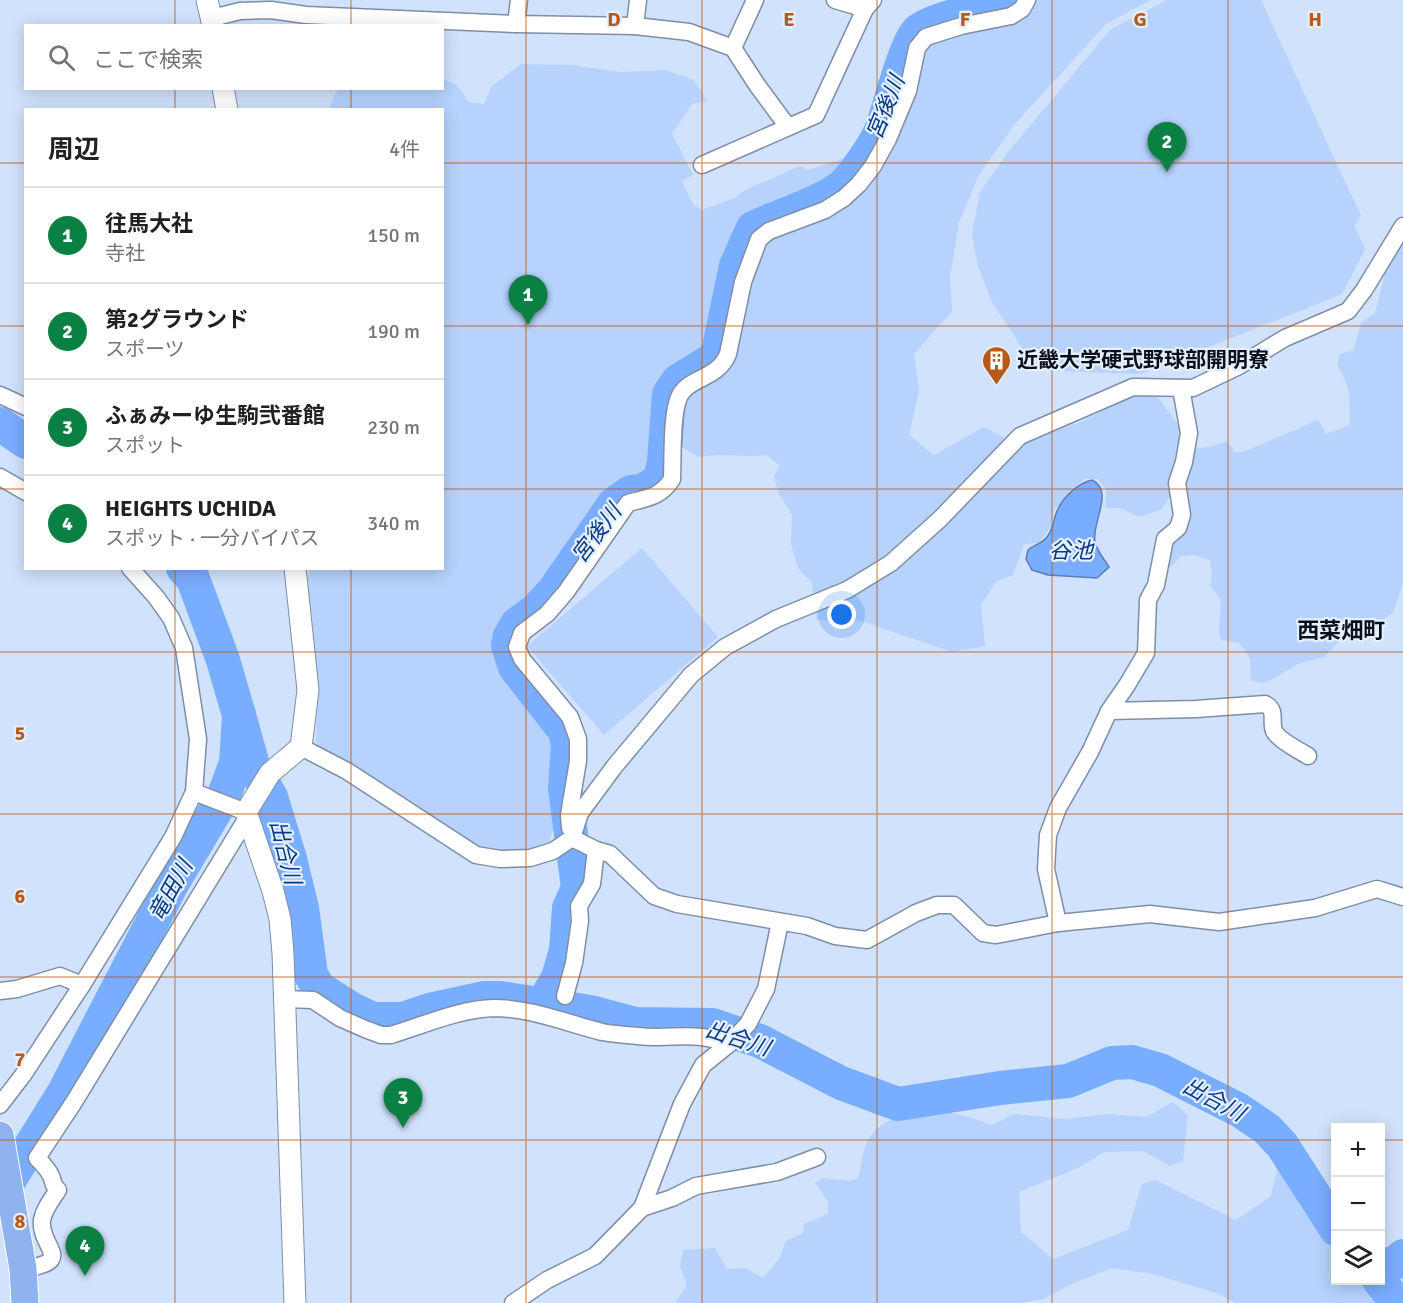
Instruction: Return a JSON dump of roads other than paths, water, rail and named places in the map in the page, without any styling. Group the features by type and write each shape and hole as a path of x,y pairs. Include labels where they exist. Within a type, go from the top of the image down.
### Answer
{"highway":[{"path":"0,1135 23,1269 25,1303"}],"street":[{"path":"516,24 519,0"},
{"path":"635,26 638,0"},
{"path":"733,48 755,0"},
{"path":"702,165 816,116 869,4 835,0"},
{"path":"572,838 569,815 578,761 578,739 570,717 522,659 517,647 518,639 522,633 547,614 566,592 628,503 648,499 658,494 667,487 672,479 676,405 680,394 725,363 743,282 759,239 769,231 825,210 844,198 859,184 873,166 888,139 908,91 917,48 926,37 962,26 1011,16 1022,9 1028,0"},
{"path":"210,14 272,10 306,15 516,24 635,26 689,32 733,48 788,127"},
{"path":"223,90 227,108"},
{"path":"301,747 357,777 476,855 500,859 530,858 553,851 572,838 580,813 614,767 691,675 725,647 776,619 847,590 891,563 940,519 1020,436 1133,387 1193,388 1239,366 1285,338 1348,311 1364,290 1403,226"},
{"path":"1058,923 1046,869 1048,835 1058,808 1090,752 1109,711 1146,653 1148,600 1156,585 1165,539 1178,528 1182,515 1178,483 1185,462 1189,433 1181,388"},
{"path":"0,396 24,406"},
{"path":"0,477 24,491"},
{"path":"0,1105 23,1075 82,984 172,837 195,792 198,740 184,648 171,618 132,570"},
{"path":"23,1269 45,1266 51,1261 52,1255 42,1222 44,1212 58,1190 53,1185 52,1176 37,1158 74,1102 270,772 301,747 308,690 295,570"},
{"path":"1109,711 1196,709 1265,704 1269,706 1274,716 1273,728 1276,735 1308,756"},
{"path":"195,792 249,809"},
{"path":"249,809 280,919 285,999 295,1303"},
{"path":"572,838 610,854 654,896 677,904 807,926 836,936 867,940 916,913 937,905 954,905 983,933 996,935 1058,923 1150,914 1220,922 1315,908 1377,889 1403,897"},
{"path":"565,996 574,963 580,921 579,906 592,884 596,850"},
{"path":"513,1303 547,1280 596,1256 642,1208 682,1104 703,1065 729,1044 748,1024 766,989 780,922"},
{"path":"0,991 17,989 60,976 82,984"},
{"path":"285,999 313,1000 340,1018 381,1035 391,1035 471,1011 494,1008 543,1015 603,1032 642,1037 690,1035 711,1037 729,1044"},
{"path":"642,1208 672,1198 696,1186 777,1172 817,1157"}],"water":[{"name":"谷池","path":"1092,480 1099,485 1102,492 1095,542 1109,567 1097,578 1048,575 1032,570 1026,559 1028,550 1047,537 1057,511 1067,496 1076,487"}],"waterway":[{"name":"宮後川","path":"542,1005 558,978 566,950 569,908 578,888 565,788 568,745 565,731 515,667 508,645 510,636 517,624 535,611 553,592 614,504 631,492 642,491 657,482 664,462 669,394 678,381 717,357 736,266 753,228 831,194 851,177 864,160 882,128 903,60 919,30 950,17 1008,9 1016,0"},
{"name":"竜田川","path":"0,424 24,441"},
{"name":"竜田川","path":"0,1195 63,1094 172,884 223,798 236,763 239,715 223,660 193,579 185,570"},
{"name":"出合川","path":"239,715 253,765 271,797 290,859 302,908 311,975 319,988 373,1019 403,1019 433,1009 484,998 500,998 590,1012 635,1024 712,1025 760,1041 841,1083 898,1104 1000,1088 1068,1081 1112,1063 1132,1062 1160,1070 1239,1110 1267,1129 1282,1145 1331,1221"},
{"name":"出合川","path":"1385,1264 1395,1263 1403,1256"},
{"path":"1383,1285 1397,1303"}],"place":[{"name":"第2グラウンド","path":"1167,172"},
{"name":"往馬大社","path":"528,325"},
{"name":"近畿大学硬式野球部開明寮","path":"996,386"},
{"name":"ふぁみーゆ生駒弐番館","path":"403,1128"},
{"name":"HEIGHTS UCHIDA","path":"85,1276"}],"district":[{"name":"西菜畑町","path":"1341,630"}]}
